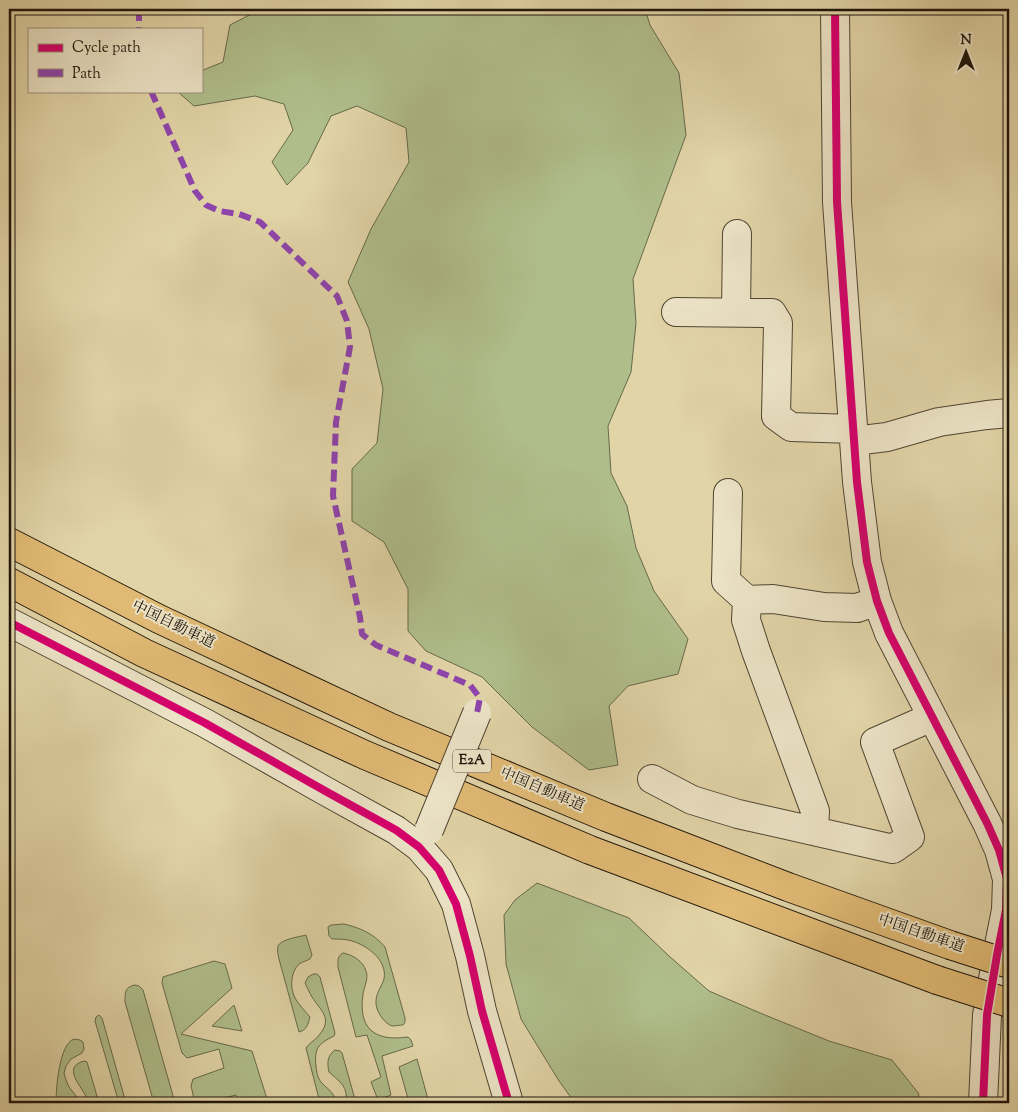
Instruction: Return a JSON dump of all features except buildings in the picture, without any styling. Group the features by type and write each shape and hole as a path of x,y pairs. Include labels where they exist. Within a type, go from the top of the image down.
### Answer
{"highway":[{"name":"中国自動車道","path":"9,542 159,619 389,727 615,820 788,887 1009,964"},
{"name":"E2A","path":"9,582 144,653 365,755 590,850 937,980 1009,1003"}],"street":[{"path":"835,9 837,202 857,482 867,562 876,601 889,633 987,823 999,850 1007,879 1006,910 996,955 987,1015 983,1103"},
{"path":"736,312 737,234"},
{"path":"676,312 772,313 778,323 776,416 791,427 887,437 939,422 987,414 1009,413"},
{"path":"728,493 726,581 747,600 773,599 824,607 858,608 876,601"},
{"path":"747,600 746,620 815,811 814,831"},
{"path":"9,622 204,723 396,830 424,839 456,904 482,1011 509,1103"},
{"path":"424,839 477,713"},
{"path":"652,779 692,800 738,814 893,849 910,837 875,742 932,716"}],"green space":[{"path":"255,9 645,9 650,25 679,73 686,135 633,279 636,323 631,372 608,426 611,473 627,506 636,548 654,591 688,639 678,674 628,686 609,706 618,765 589,770 532,727 482,677 426,651 408,631 408,589 384,542 352,521 352,469 377,443 383,389 369,329 348,282 371,229 409,162 406,128 357,106 331,116 308,163 287,185 272,162 293,130 284,104 255,96 194,106 178,92 202,92 202,71 223,62 230,25 255,12"},
{"path":"537,883 629,918 709,991 829,1041 892,1060 919,1094 916,1103 575,1103 559,1081 521,1019 506,964 504,915 515,900"},
{"path":"344,924 367,932 385,947 405,1018 403,1025 392,1026 383,1019 377,1008 377,995 384,979 384,972 379,959 374,953 361,945 348,940 332,939 329,936 328,927"},
{"path":"306,935 312,955 310,959 299,964 294,972 292,981 292,990 295,998 310,1017 308,1024 299,1032 279,959 278,946 290,939"},
{"path":"343,953 350,955 363,964 367,974 362,1006 366,1024 378,1035 396,1038 408,1037 413,1046 382,1056 391,1095 378,1100 371,1082 381,1077 367,1035 356,1037 338,967 339,957"},
{"path":"214,961 225,964 232,988 181,1034 252,1051 267,1099 265,1103 239,1103 236,1095 224,1098 225,1103 195,1103 191,1086 193,1079 224,1068 219,1049 187,1058 182,1053 162,983 163,977"},
{"path":"317,974 320,977 335,1033 334,1036 318,1047 316,1055 318,1076 334,1096 332,1103 320,1103 306,1048 318,1036 325,1023 324,1014 305,983 308,977"},
{"path":"135,985 143,990 175,1103 154,1103 125,1002 126,991 129,987"},
{"path":"234,1005 242,1031 212,1026"},
{"path":"99,1015 102,1018 126,1103 119,1103 95,1021"},
{"path":"74,1039 83,1042 84,1049 82,1053 71,1059 64,1073 69,1087 80,1101 79,1103 56,1103 59,1068 65,1049"},
{"path":"335,1050 342,1053 356,1103 346,1103 345,1089 329,1072 328,1060"},
{"path":"417,1059 429,1103 407,1103 409,1102 399,1067"},
{"path":"84,1061 87,1062 99,1103 89,1103 76,1080 74,1069 77,1064"}],"marked path":[{"path":"139,9 139,28"},
{"path":"151,92 195,191 206,205 219,211 239,214 260,222 337,296 347,321 350,347 336,422 333,496 360,617 362,634 376,645 470,685 480,698 477,713"},
{"path":"999,850 1009,846"}],"cycle path":[{"path":"835,9 837,202 857,482 867,562 877,601 889,633 987,823 999,850 1007,879 1006,910 987,1015 983,1103"},
{"path":"9,622 205,723 396,830 419,847 439,870 456,904 482,1011 509,1103"}]}
